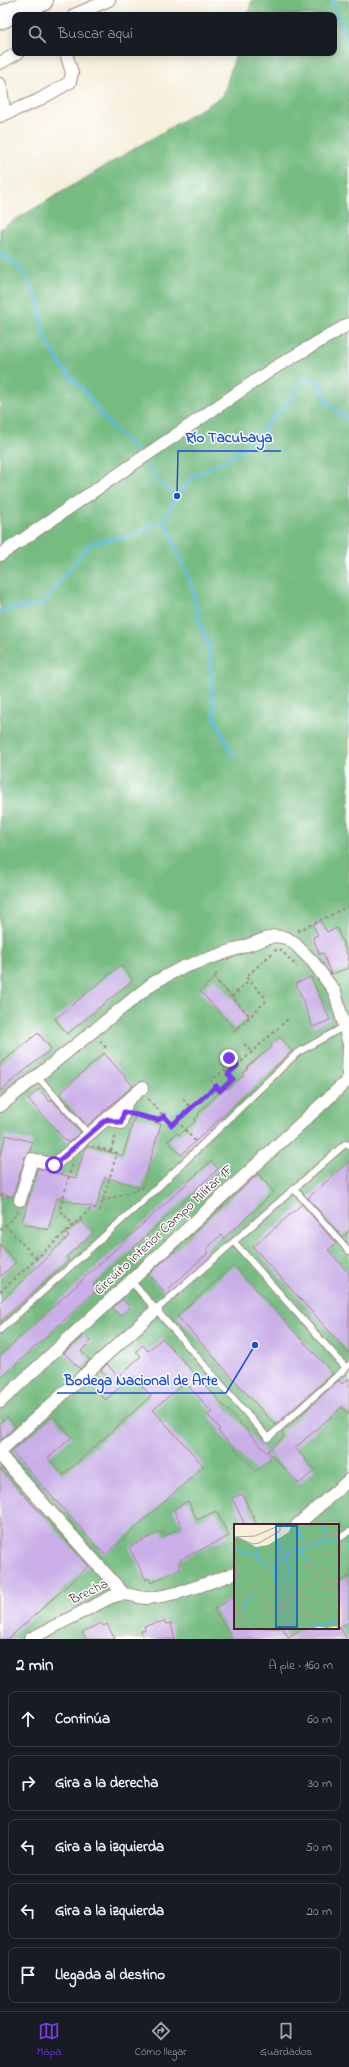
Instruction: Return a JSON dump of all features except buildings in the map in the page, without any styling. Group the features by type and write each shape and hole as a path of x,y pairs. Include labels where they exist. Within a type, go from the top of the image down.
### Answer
{"highway":[{"path":"14,12 42,0"},
{"path":"0,18 12,13"}],"street":[{"path":"81,12 108,0"},
{"path":"0,62 12,56"},
{"path":"0,84 2,115 37,101 70,82 72,73 67,56"},
{"path":"0,555 274,368 349,324"},
{"name":"Circuito Interior Campo Militar 1F","path":"0,1106 153,983 181,968 274,936 287,938 313,962 335,992 349,1045 348,1079 0,1402"},
{"path":"20,1200 32,1159 54,1165 107,1119 123,1112 141,1089"},
{"path":"107,1119 123,1112"},
{"path":"0,1451 156,1310"},
{"path":"0,1455 123,1593"},
{"path":"298,1524 349,1480"},
{"name":"Brecha","path":"30,1639 110,1597 123,1593 148,1598 183,1590 234,1573"}],"lane":[{"path":"0,1330 153,1192 297,1053 345,1026"},
{"path":"37,1076 84,1129"},
{"path":"156,1310 345,1144 349,1145"},
{"path":"294,1189 349,1251"},
{"path":"131,1281 268,1438 348,1367 234,1242"},
{"path":"339,1538 349,1532"}],"path":[{"path":"295,933 349,906"},
{"path":"274,944 297,967"},
{"path":"265,997 246,978 278,948"},
{"path":"217,974 213,977 250,1016"},
{"path":"232,997 249,980"},
{"path":"234,1032 266,1001"},
{"path":"228,1074 289,1018"},
{"path":"96,1036 107,1049"},
{"path":"244,1044 252,1052"},
{"path":"229,1058 237,1066"},
{"path":"224,1070 233,1079 220,1091 216,1086 211,1081 224,1070"},
{"path":"141,1089 172,1125 216,1086"},
{"path":"183,1099 191,1108"},
{"path":"110,1151 123,1112 158,1120 166,1113"},
{"path":"177,1121 200,1146"},
{"path":"0,1292 92,1208 100,1210 117,1153 79,1144 60,1210 73,1225"},
{"path":"102,1201 144,1188 153,1192"},
{"path":"0,1230 17,1214 20,1200"},
{"path":"5,1225 37,1259"}],"green space":[{"path":"252,0 349,0 349,1639 0,1639 0,229 223,96 235,56 337,56 337,12 249,12"}],"waterway":[{"path":"332,0 336,12"},
{"path":"337,14 349,48"},
{"path":"0,253 22,270 38,300 45,337 60,364 87,394 106,421 136,450"},
{"path":"0,611 43,604 90,543 130,536 164,520 177,496 193,477 232,457 258,436 269,421 283,408 305,378 319,382 328,404 349,420"},
{"path":"148,467 158,481 177,496"},
{"path":"164,520 191,583 199,620 209,647 215,718 232,755"}],"place":[{"name":"Río Tacubaya","path":"177,496"},
{"name":"Bodega Nacional de Arte","path":"255,1345"}],"route":[{"path":"54,1165 107,1119 121,1123 124,1112 158,1120 164,1116 172,1125 216,1086 220,1091 233,1079 228,1074 237,1066 229,1058"}]}
